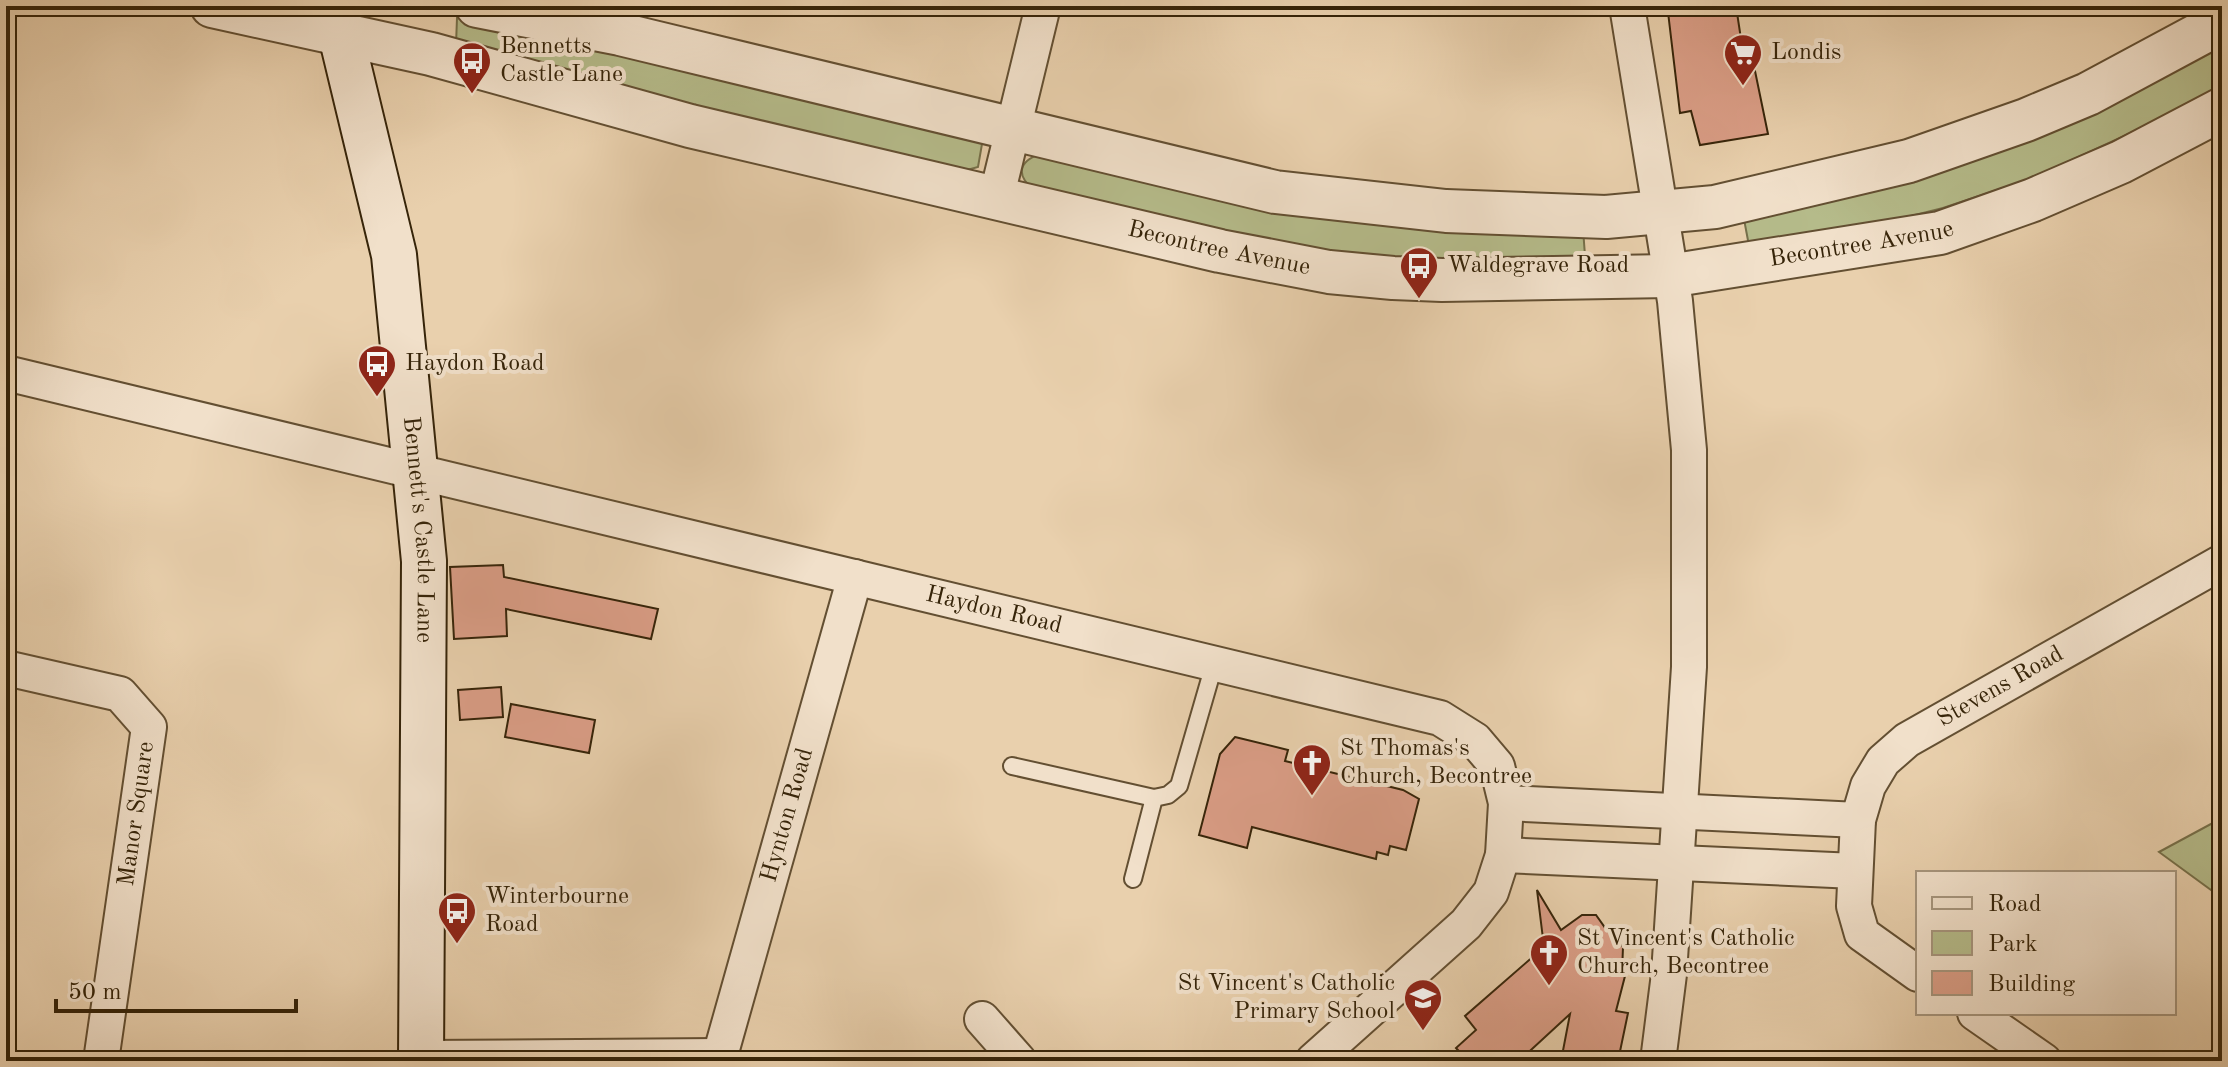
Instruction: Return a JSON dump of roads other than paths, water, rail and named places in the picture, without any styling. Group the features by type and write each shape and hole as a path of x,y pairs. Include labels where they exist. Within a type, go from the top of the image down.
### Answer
{"main road":[{"name":"Bennett's Castle Lane","path":"338,20 394,255 424,561 421,1059"}],"street":[{"name":"Becontree Avenue","path":"212,6 338,20 446,58 690,126 1220,251 1329,272 1442,280 1669,276 1940,233 2033,200 2121,162 2222,109"},
{"path":"477,6 620,34 1275,192 1446,211 1606,217 1715,207 1909,161 2026,120 2088,94 2222,22"},
{"path":"996,199 1043,6"},
{"path":"1627,6 1675,301 1689,450 1689,667 1669,974 1658,1061"},
{"name":"Haydon Road","path":"6,373 1440,718 1475,740 1497,766 1506,803"},
{"name":"Stevens Road","path":"1916,973 1862,934 1854,906 1858,820 1868,786 1883,761 1907,740 2222,562"},
{"name":"Hynton Road","path":"723,1058 855,577"},
{"name":"Manor Square","path":"6,668 120,694 149,727 101,1061"},
{"path":"1313,1061 1466,924 1491,892 1503,855 1506,803 1858,820"},
{"path":"1503,855 1855,871"},
{"path":"1978,1015 2044,1061"},
{"path":"982,1019 1019,1061"},
{"path":"421,1059 723,1058"}],"lane":[{"path":"1012,766 1154,798 1168,795 1179,786 1214,665"},
{"path":"1133,879 1154,798"}],"place":[{"name":"Londis","path":"1743,87"},
{"name":"Bennetts Castle Lane","path":"472,95"},
{"name":"Waldegrave Road","path":"1419,300"},
{"name":"Haydon Road","path":"377,398"},
{"name":"St Thomas's Church, Becontree","path":"1312,797"},
{"name":"Winterbourne Road","path":"457,945"},
{"name":"St Vincent's Catholic Church, Becontree","path":"1549,987"},
{"name":"St Vincent's Catholic Primary School","path":"1423,1032"}]}
